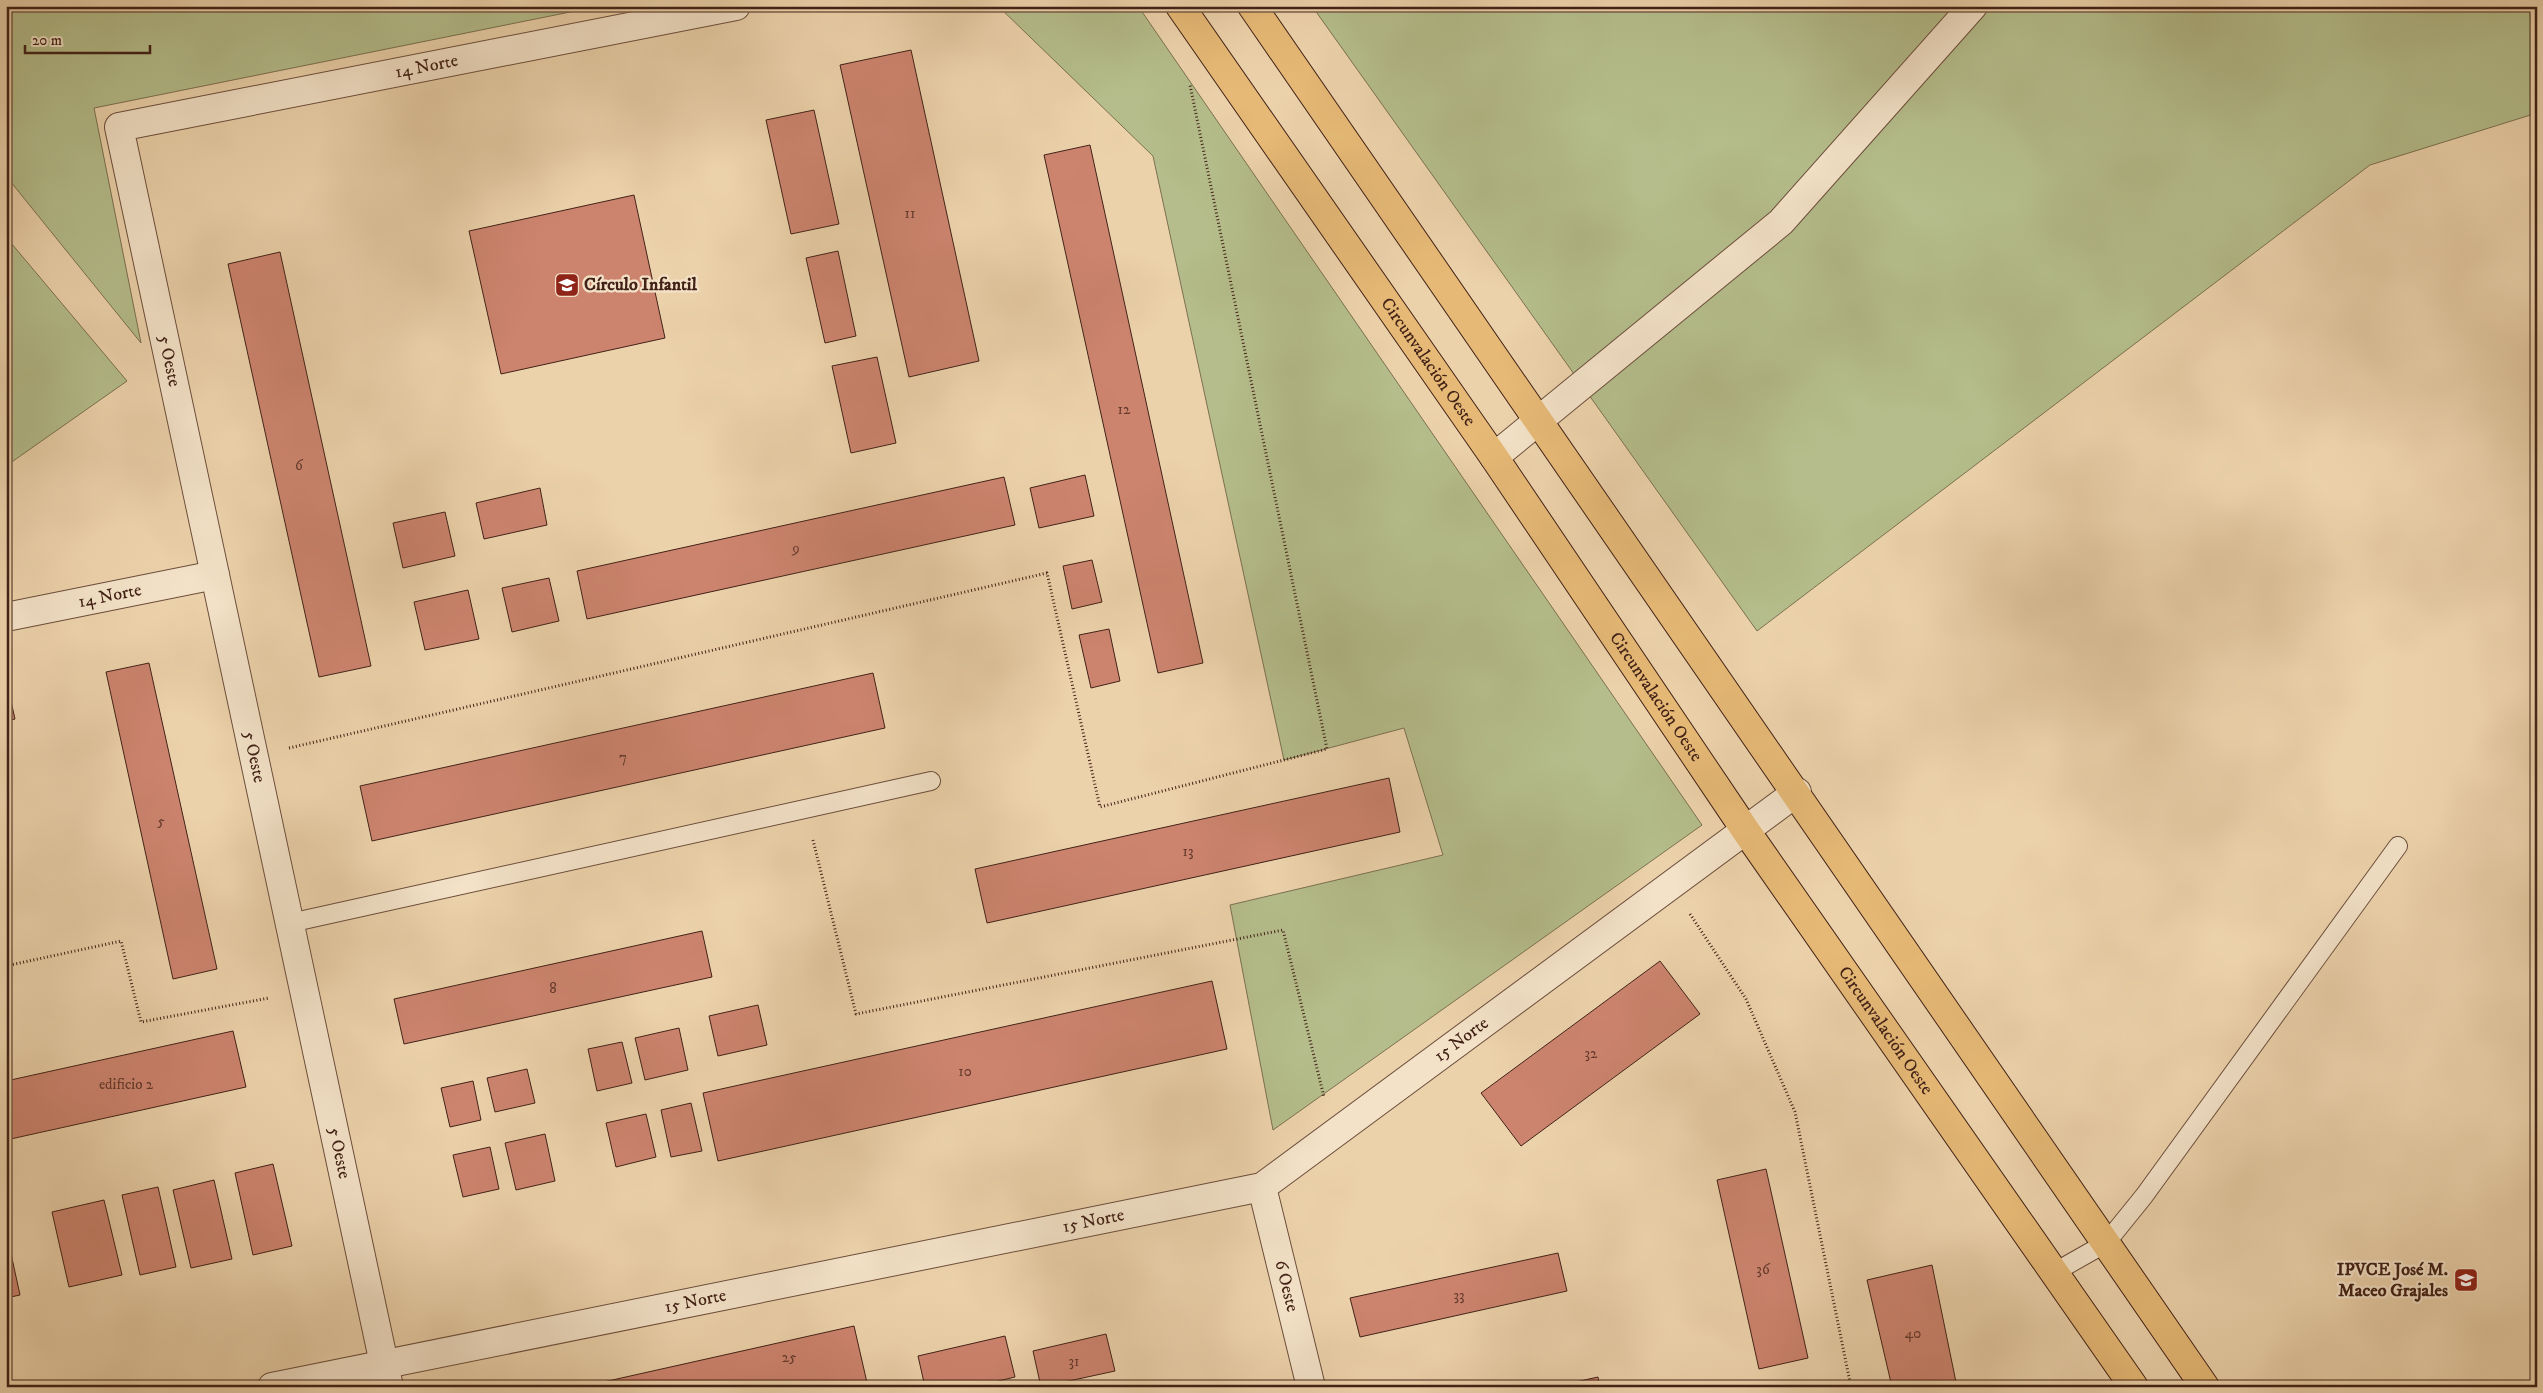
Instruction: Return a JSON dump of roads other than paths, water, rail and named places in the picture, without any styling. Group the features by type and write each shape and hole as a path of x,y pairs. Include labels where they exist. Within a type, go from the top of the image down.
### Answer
{"main road":[{"name":"Circunvalación Oeste","path":"1180,6 1494,457 1746,831 2134,1387"},
{"path":"1252,6 1797,792 2205,1387"}],"street":[{"name":"14 Norte","path":"119,127 736,6"},
{"path":"1494,457 1538,419 1781,222 1973,6"},
{"name":"5 Oeste","path":"119,127 387,1376"},
{"name":"14 Norte","path":"6,617 215,575"},
{"name":"15 Norte","path":"272,1387 387,1376 1262,1187 1672,887 1797,792"},
{"name":"6 Oeste","path":"1262,1187 1311,1387"}],"lane":[{"path":"290,923 932,781"},
{"path":"2055,1272 2106,1243 2150,1188 2398,846"}],"place":[{"name":"Círculo Infantil","path":"567,285"},
{"name":"IPVCE José M. Maceo Grajales","path":"2466,1280"}]}
